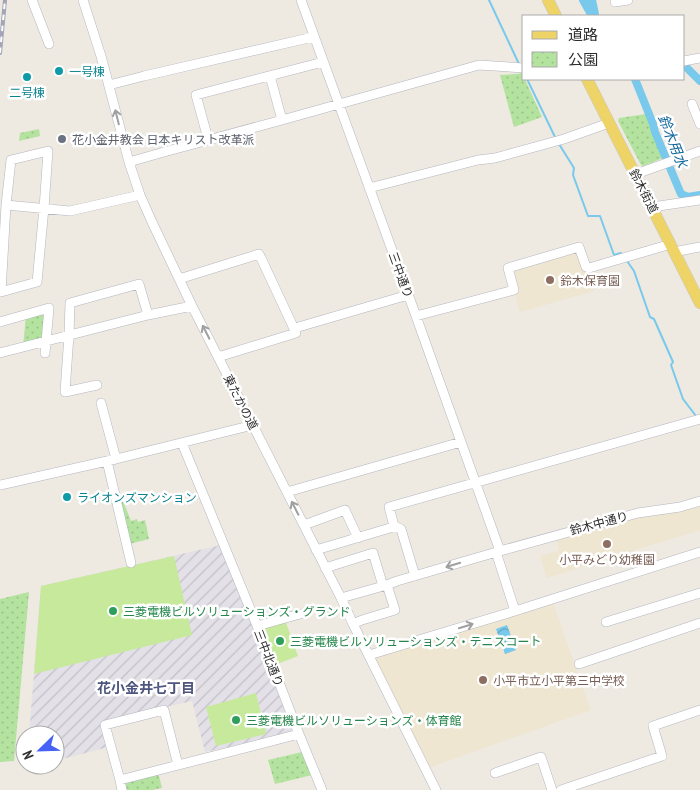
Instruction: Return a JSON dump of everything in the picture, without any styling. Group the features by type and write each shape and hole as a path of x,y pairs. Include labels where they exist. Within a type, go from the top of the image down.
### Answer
{"main road":[{"path":"548,0 556,15"},
{"name":"鈴木街道","path":"588,80 700,303"}],"street":[{"path":"32,0 49,44"},
{"name":"東たかの道","path":"83,0 109,85 129,162 152,222 192,306 341,598 436,790"},
{"name":"三中通り","path":"301,0 476,483 515,611"},
{"path":"615,2 628,0"},
{"path":"109,85 314,36"},
{"path":"685,61 700,58"},
{"path":"208,139 196,95 323,62"},
{"path":"129,162 479,64 522,68"},
{"path":"270,76 282,120"},
{"path":"692,104 700,124"},
{"path":"369,188 478,160 495,158 609,123"},
{"path":"48,151 37,282 1,292 6,205 12,160 48,151"},
{"path":"636,174 700,151"},
{"path":"6,205 70,212 140,194"},
{"path":"652,206 700,200"},
{"path":"416,316 514,290 508,268 578,247 586,267 589,268 672,248 700,247"},
{"path":"179,279 259,254 296,333 218,356"},
{"path":"97,385 65,392 70,303 140,284 148,316"},
{"path":"295,328 408,295"},
{"path":"0,353 192,306"},
{"path":"0,322 49,308 45,352"},
{"path":"101,403 131,563"},
{"path":"394,526 389,507 698,420"},
{"path":"0,485 252,425"},
{"path":"287,492 461,442"},
{"name":"三中北通り","path":"182,443 322,790"},
{"name":"鈴木中通り","path":"341,598 498,551 638,513 680,507 700,501"},
{"path":"304,525 345,510 358,538"},
{"path":"316,550 394,526 401,529 415,576"},
{"path":"369,655 700,552"},
{"path":"325,568 373,553 395,610 353,624"},
{"path":"606,622 700,593"},
{"path":"257,626 300,614"},
{"path":"579,664 700,623"},
{"path":"122,790 105,725 164,710 178,765"},
{"path":"561,790 662,756 653,726 700,710"},
{"path":"120,780 298,734"},
{"path":"495,772 541,757 552,790"}],"shaded area":[{"name":"鈴木保育園","path":"579,247 594,291 520,312 508,268"},
{"name":"小平みどり幼稚園","path":"700,506 700,530 547,578 540,556 559,549 556,539 640,516 680,511"},
{"path":"221,545 298,732 205,752 192,701 106,721 112,746 65,758 65,725 30,725 41,586"},
{"name":"小平市立小平第三中学校","path":"551,597 591,710 428,768 374,658 375,656"}],"green space":[{"path":"522,73 522,80 525,80 542,117 514,127 500,75"},
{"path":"646,114 663,158 643,166 618,121 619,118"},
{"path":"39,129 40,136 19,141 20,133"},
{"path":"49,308 46,342 23,347 26,315"},
{"path":"122,498 131,521 137,519 138,522 145,520 149,539 129,544 118,499"},
{"name":"三菱電機ビルソリューションズ・グランド","path":"174,556 192,635 34,674 41,586"},
{"path":"29,592 17,725 15,725 14,761 0,762 0,599"},
{"name":"三菱電機ビルソリューションズ・テニスコート","path":"285,620 298,656 275,665 262,627"},
{"name":"三菱電機ビルソリューションズ・体育館","path":"256,693 266,734 216,746 206,707"},
{"path":"302,752 312,775 275,784 268,760"},
{"path":"157,768 162,788 125,790 121,777"}],"water":[{"path":"507,625 516,650 505,654 496,629"}],"waterway":[{"path":"489,0 519,64"},
{"path":"583,0 591,15"},
{"name":"鈴木用水","path":"592,0 594,15"},
{"path":"685,66 700,81"},
{"path":"527,80 555,137"},
{"name":"鈴木用水","path":"635,80 681,194 688,197 700,195"},
{"path":"559,144 574,168 573,175 588,216 600,216 614,255 621,253 622,255"},
{"path":"627,261 634,271 650,317 654,319 673,362 671,365 683,399 696,416"}],"railway":[{"path":"0,53 5,0"}],"place":[{"name":"一号棟","path":"59,71"},
{"name":"二号棟","path":"27,77"},
{"name":"花小金井教会 日本キリスト改革派","path":"62,139"},
{"name":"鈴木保育園","path":"550,280"},
{"name":"ライオンズマンション","path":"67,497"},
{"name":"小平みどり幼稚園","path":"607,544"},
{"name":"三菱電機ビルソリューションズ・グランド","path":"113,611"},
{"name":"三菱電機ビルソリューションズ・テニスコート","path":"280,641"},
{"name":"小平市立小平第三中学校","path":"483,680"},
{"name":"三菱電機ビルソリューションズ・体育館","path":"236,720"}],"district":[{"name":"花小金井七丁目","path":"146,688"}]}
